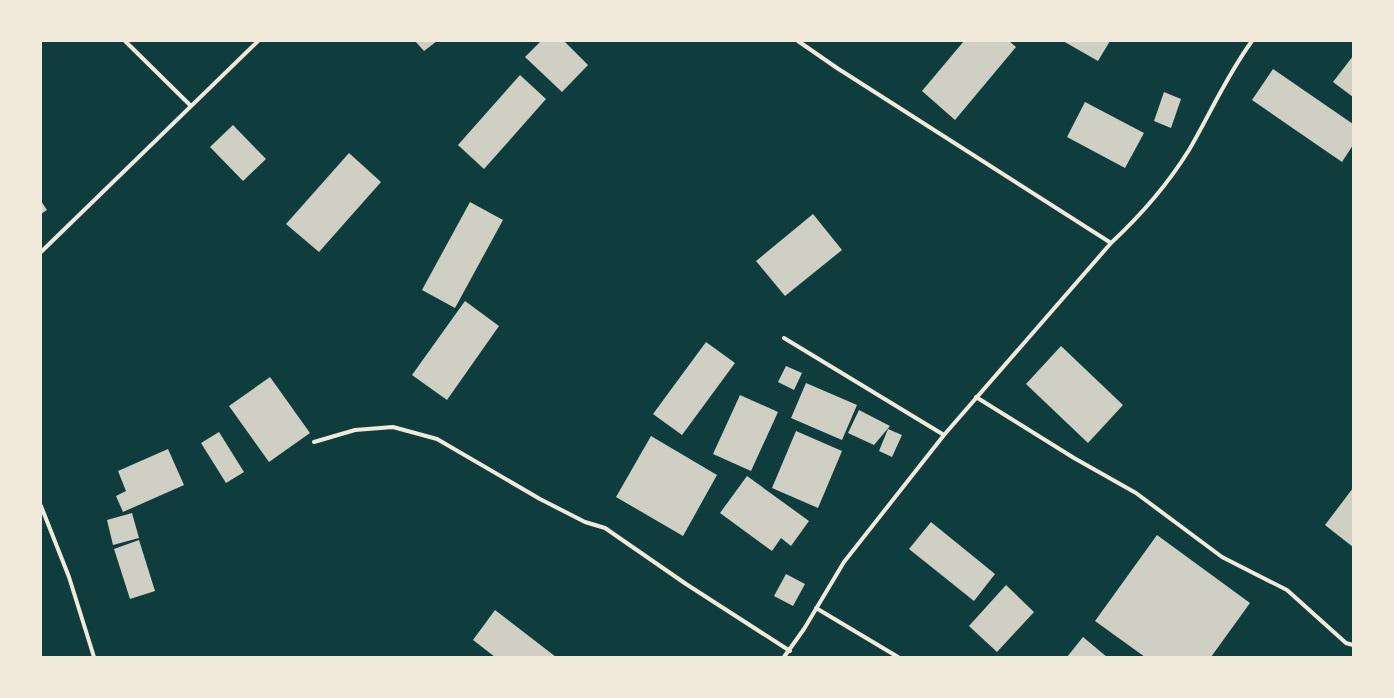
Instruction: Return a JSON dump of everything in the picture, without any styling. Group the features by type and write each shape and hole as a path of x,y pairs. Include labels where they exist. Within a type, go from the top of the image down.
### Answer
{"street":[{"path":"125,41 191,106"},
{"path":"41,252 258,41"},
{"path":"798,41 844,73 1111,244"},
{"path":"784,657 790,651 844,562 944,435 1111,244 1130,226 1164,186 1188,151 1252,41"},
{"path":"784,338 944,435"},
{"path":"976,397 1074,458 1136,492 1222,558 1287,590 1346,643 1353,645"},
{"path":"314,442 355,430 393,427 437,439 540,499 585,522 605,528 790,651"},
{"path":"41,506 69,576 94,657"},
{"path":"816,608 898,657"}],"building":[{"path":"415,41 437,41 424,51"},
{"path":"541,41 564,41 588,65 562,92 525,57"},
{"path":"964,41 1009,41 1016,47 955,120 922,91"},
{"path":"1063,41 1110,41 1098,61"},
{"path":"1353,56 1353,97 1333,82"},
{"path":"1273,69 1353,124 1353,145 1342,162 1252,100"},
{"path":"520,75 546,99 484,169 458,145"},
{"path":"1164,92 1181,99 1171,128 1154,121"},
{"path":"1085,102 1144,133 1125,168 1067,137"},
{"path":"233,125 266,159 243,181 210,147"},
{"path":"349,153 381,182 319,252 286,224"},
{"path":"41,201 47,210 41,214"},
{"path":"470,202 503,220 455,308 422,290"},
{"path":"813,214 842,250 785,296 756,261"},
{"path":"465,301 499,326 447,400 412,375"},
{"path":"706,342 735,363 682,435 653,414"},
{"path":"1061,346 1123,405 1088,443 1026,384"},
{"path":"786,366 802,373 794,390 778,382"},
{"path":"270,377 310,433 269,462 229,406"},
{"path":"806,383 857,405 842,440 791,418"},
{"path":"740,395 778,412 751,471 713,454"},
{"path":"859,410 890,426 874,445 848,433"},
{"path":"888,429 902,435 892,457 879,451"},
{"path":"796,431 842,451 818,508 772,488"},
{"path":"219,432 244,472 226,483 201,443"},
{"path":"651,436 717,475 683,536 616,497"},
{"path":"168,449 184,485 123,512 116,496 126,491 118,471"},
{"path":"747,476 809,521 791,546 781,538 772,551 720,513"},
{"path":"1353,488 1353,547 1325,525"},
{"path":"132,513 139,538 113,545 107,520"},
{"path":"931,522 995,574 974,601 909,549"},
{"path":"1157,535 1250,603 1211,657 1145,657 1095,621"},
{"path":"139,540 155,591 130,599 114,549"},
{"path":"786,574 805,584 793,606 774,596"},
{"path":"1006,585 1034,612 997,652 969,626"},
{"path":"495,610 556,657 495,657 473,640"},
{"path":"1083,637 1107,657 1067,657"}]}
